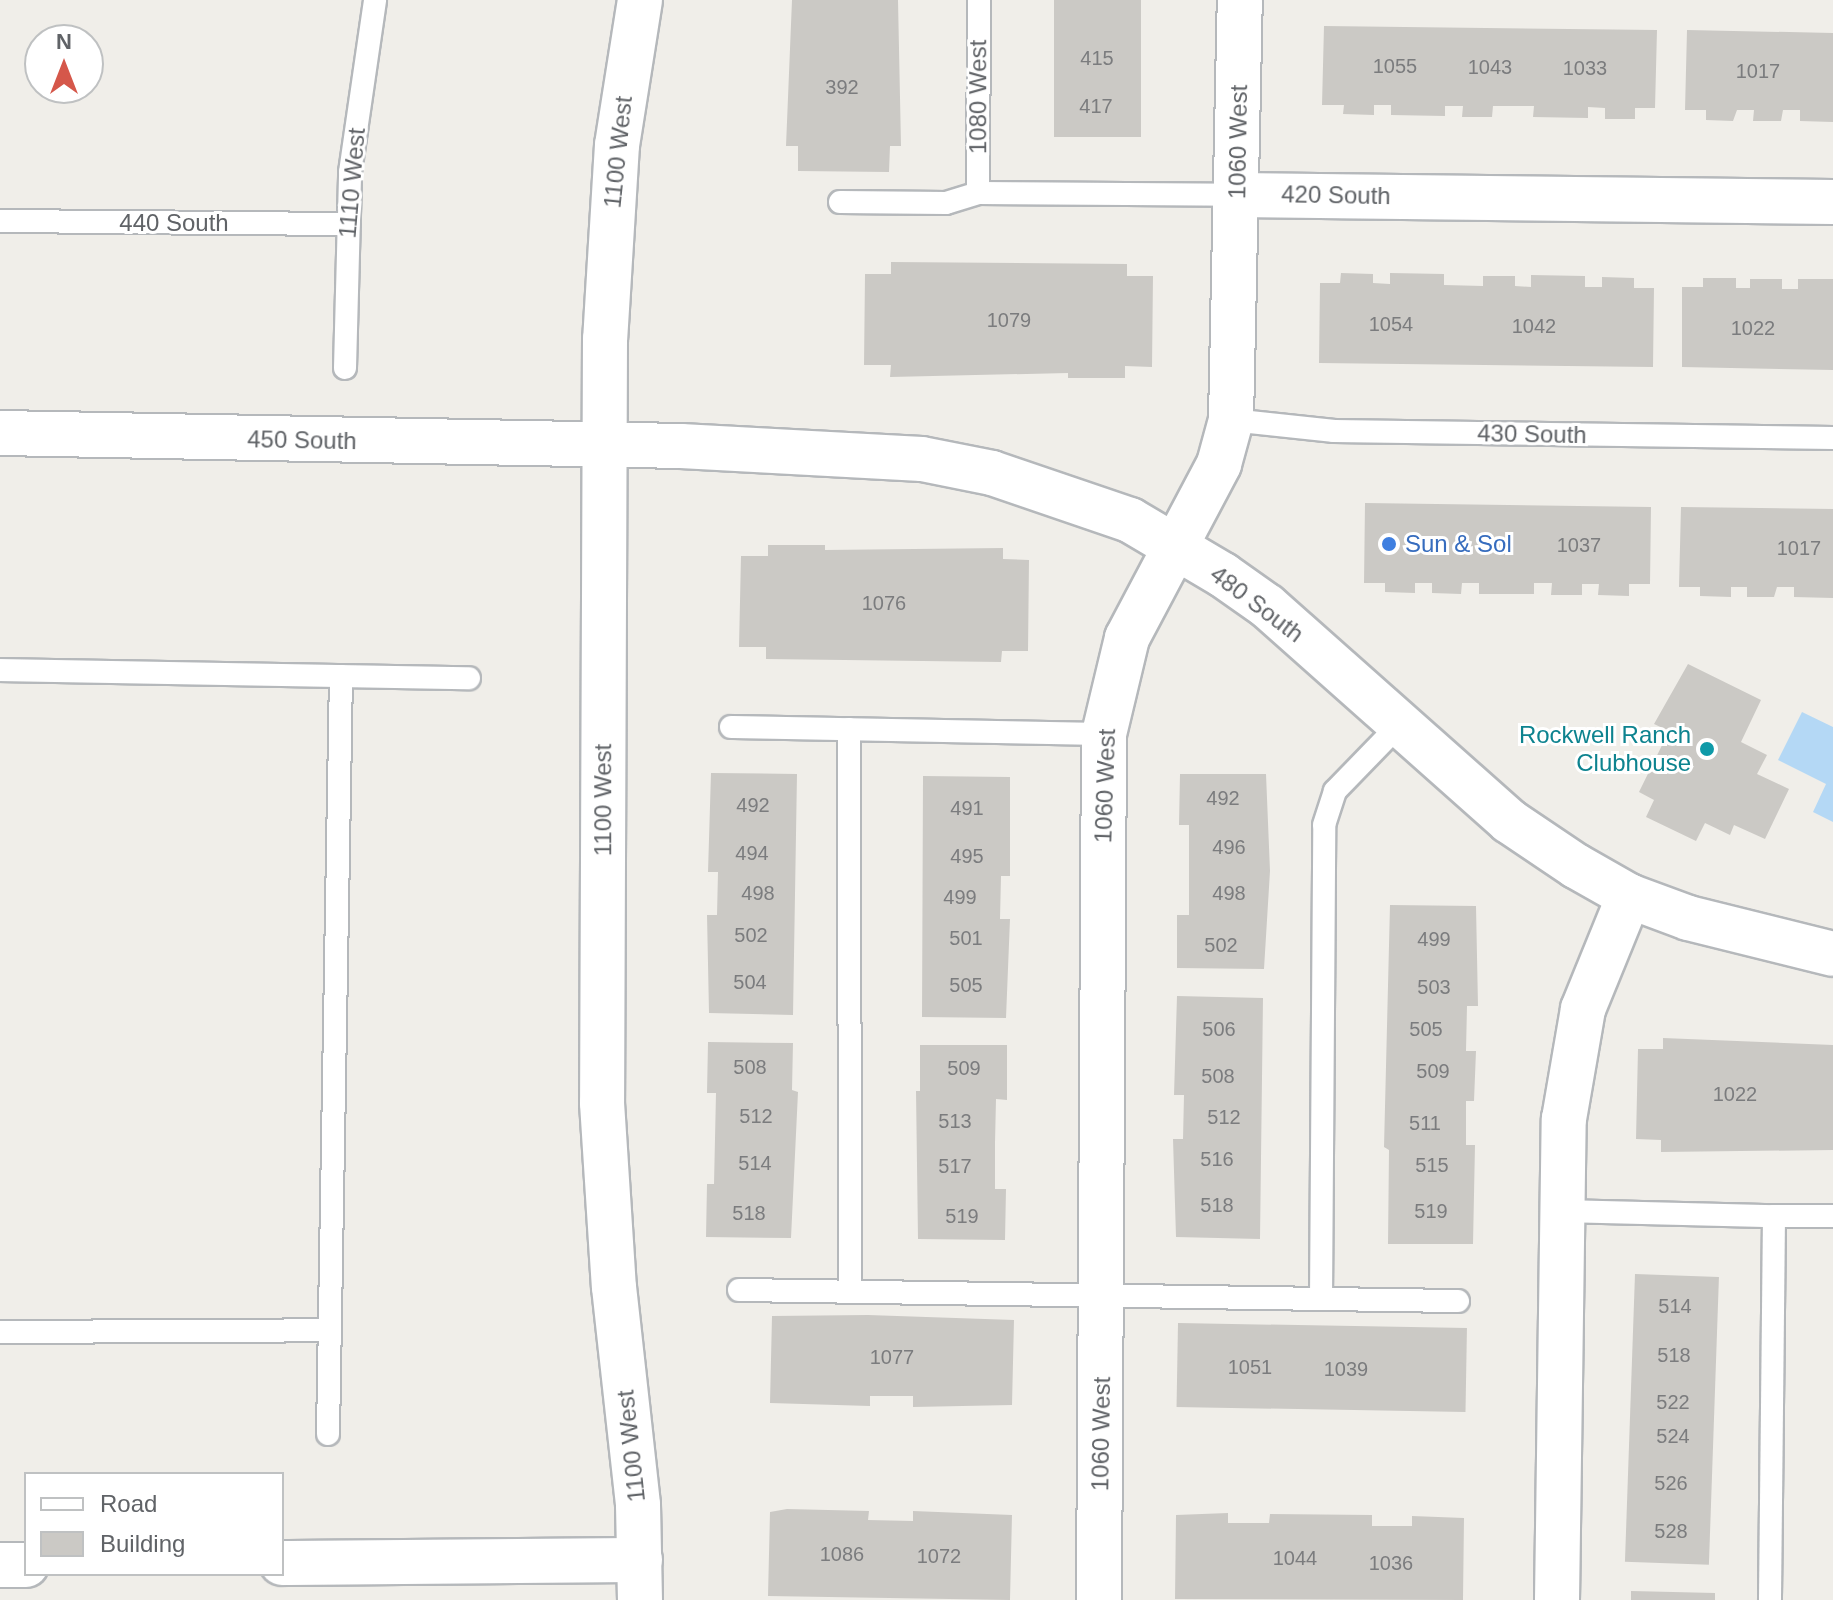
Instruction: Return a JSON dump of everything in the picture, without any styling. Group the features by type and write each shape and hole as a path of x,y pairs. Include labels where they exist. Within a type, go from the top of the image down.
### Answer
{"street":[{"name":"1100 West","path":"640,0 617,145 605,339 602,1103 640,1580"},
{"name":"1060 West","path":"1099,1600 1104,734 1127,638 1219,464 1231,420 1240,0"},
{"name":"420 South","path":"1237,195 1833,202"},
{"name":"450 South","path":"0,433 605,445"},
{"name":"480 South","path":"605,445 922,459 1043,488 1130,520 1267,606 1515,826 1629,896 1750,937 1833,954"},
{"path":"1557,1600 1562,1211 1570,1067 1592,980 1629,896"},
{"path":"284,1563 640,1580"},
{"path":"0,1565 24,1565"}],"lane":[{"name":"1110 West","path":"345,368 350,172 375,0"},
{"name":"1080 West","path":"978,193 979,0"},
{"name":"420 South","path":"840,202 946,203 978,193 1237,195"},
{"name":"440 South","path":"0,221 348,224"},
{"name":"430 South","path":"1231,420 1334,431 1833,438"},
{"path":"0,670 469,678"},
{"path":"328,1434 341,676"},
{"path":"1321,1298 1324,825 1335,791 1400,724"},
{"path":"731,727 1104,734"},
{"path":"849,729 850,1291"},
{"path":"1562,1211 1833,1216"},
{"path":"1770,1600 1774,1216"},
{"path":"739,1290 1458,1301"},
{"path":"0,1332 330,1330"}],"water":[{"path":"1802,712 1833,727 1833,822 1813,812 1826,784 1778,760"}],"building":[{"path":"792,0 898,0 901,146 890,146 889,172 798,171 798,146 786,146"},
{"path":"1054,0 1141,0 1141,137 1054,137"},
{"path":"1324,26 1657,30 1655,108 1635,108 1635,119 1605,119 1605,108 1588,107 1588,118 1533,117 1534,106 1493,106 1492,117 1462,117 1463,106 1445,106 1445,116 1391,115 1391,105 1374,105 1374,115 1343,114 1344,105 1322,105"},
{"path":"1687,30 1833,33 1833,122 1800,121 1800,110 1783,110 1781,121 1753,121 1754,110 1737,110 1733,121 1706,120 1706,110 1685,110"},
{"path":"891,262 1127,264 1127,276 1153,276 1152,367 1125,366 1125,378 1068,378 1068,373 890,377 891,365 864,365 865,274 891,274"},
{"path":"1341,273 1373,274 1373,283 1390,284 1390,273 1444,274 1444,285 1483,286 1483,276 1515,276 1515,286 1531,287 1531,275 1585,276 1585,287 1602,287 1602,277 1634,278 1634,288 1654,288 1653,367 1319,363 1320,283 1340,283"},
{"path":"1703,278 1736,278 1736,288 1750,288 1750,279 1782,279 1782,289 1798,289 1798,279 1833,279 1833,370 1682,367 1682,287 1703,287"},
{"path":"1365,503 1651,507 1650,584 1629,584 1629,596 1598,595 1599,584 1582,584 1582,595 1551,595 1552,583 1534,583 1534,594 1479,594 1479,583 1462,583 1461,594 1432,593 1432,583 1415,583 1415,593 1385,592 1385,583 1364,583"},
{"path":"1681,507 1833,509 1833,598 1794,597 1794,587 1777,587 1774,597 1747,597 1747,587 1731,587 1731,597 1700,596 1700,587 1679,587"},
{"path":"768,545 825,545 825,550 1003,548 1003,559 1029,560 1028,651 1002,651 1001,662 766,659 766,647 739,647 741,556 768,556"},
{"name":"Rockwell Ranch Clubhouse","path":"1688,664 1761,700 1741,742 1767,755 1757,774 1789,789 1765,839 1734,825 1730,835 1705,823 1696,841 1646,817 1654,800 1639,792 1669,731 1654,724"},
{"path":"711,773 797,774 793,1015 709,1013 707,915 717,915 718,872 708,872"},
{"path":"1180,774 1266,774 1270,871 1264,969 1177,968 1177,915 1189,915 1189,825 1179,825"},
{"path":"923,776 1010,777 1010,876 1001,876 1000,919 1010,919 1006,1018 922,1017"},
{"path":"1390,905 1476,906 1478,1006 1467,1006 1466,1051 1476,1051 1474,1101 1466,1101 1466,1145 1475,1145 1473,1244 1388,1244 1389,1150 1384,1147"},
{"path":"1177,996 1263,998 1260,1239 1176,1237 1173,1139 1183,1139 1184,1095 1174,1095"},
{"path":"1663,1038 1833,1045 1833,1150 1661,1152 1661,1140 1636,1139 1638,1049 1663,1049"},
{"path":"708,1042 793,1043 792,1090 798,1092 791,1238 706,1237 707,1184 714,1184 716,1093 707,1093"},
{"path":"920,1045 1007,1045 1007,1100 996,1099 995,1143 995,1189 1006,1189 1005,1240 918,1239 916,1091 920,1091"},
{"path":"1635,1274 1719,1277 1709,1565 1625,1562"},
{"path":"868,1315 1014,1320 1012,1405 913,1407 913,1396 870,1396 870,1406 770,1403 772,1316"},
{"path":"1178,1323 1467,1328 1465,1412 1177,1407"},
{"path":"787,1509 869,1511 868,1520 913,1521 913,1511 1012,1515 1010,1600 768,1596 770,1512"},
{"path":"1228,1513 1228,1523 1269,1523 1270,1514 1372,1515 1372,1526 1412,1526 1412,1516 1464,1518 1463,1600 1175,1599 1176,1515"},
{"path":"1631,1591 1715,1593 1715,1600 1631,1600"}],"place":[{"name":"Sun & Sol","path":"1389,544"},
{"name":"Rockwell Ranch Clubhouse","path":"1707,749"}]}
